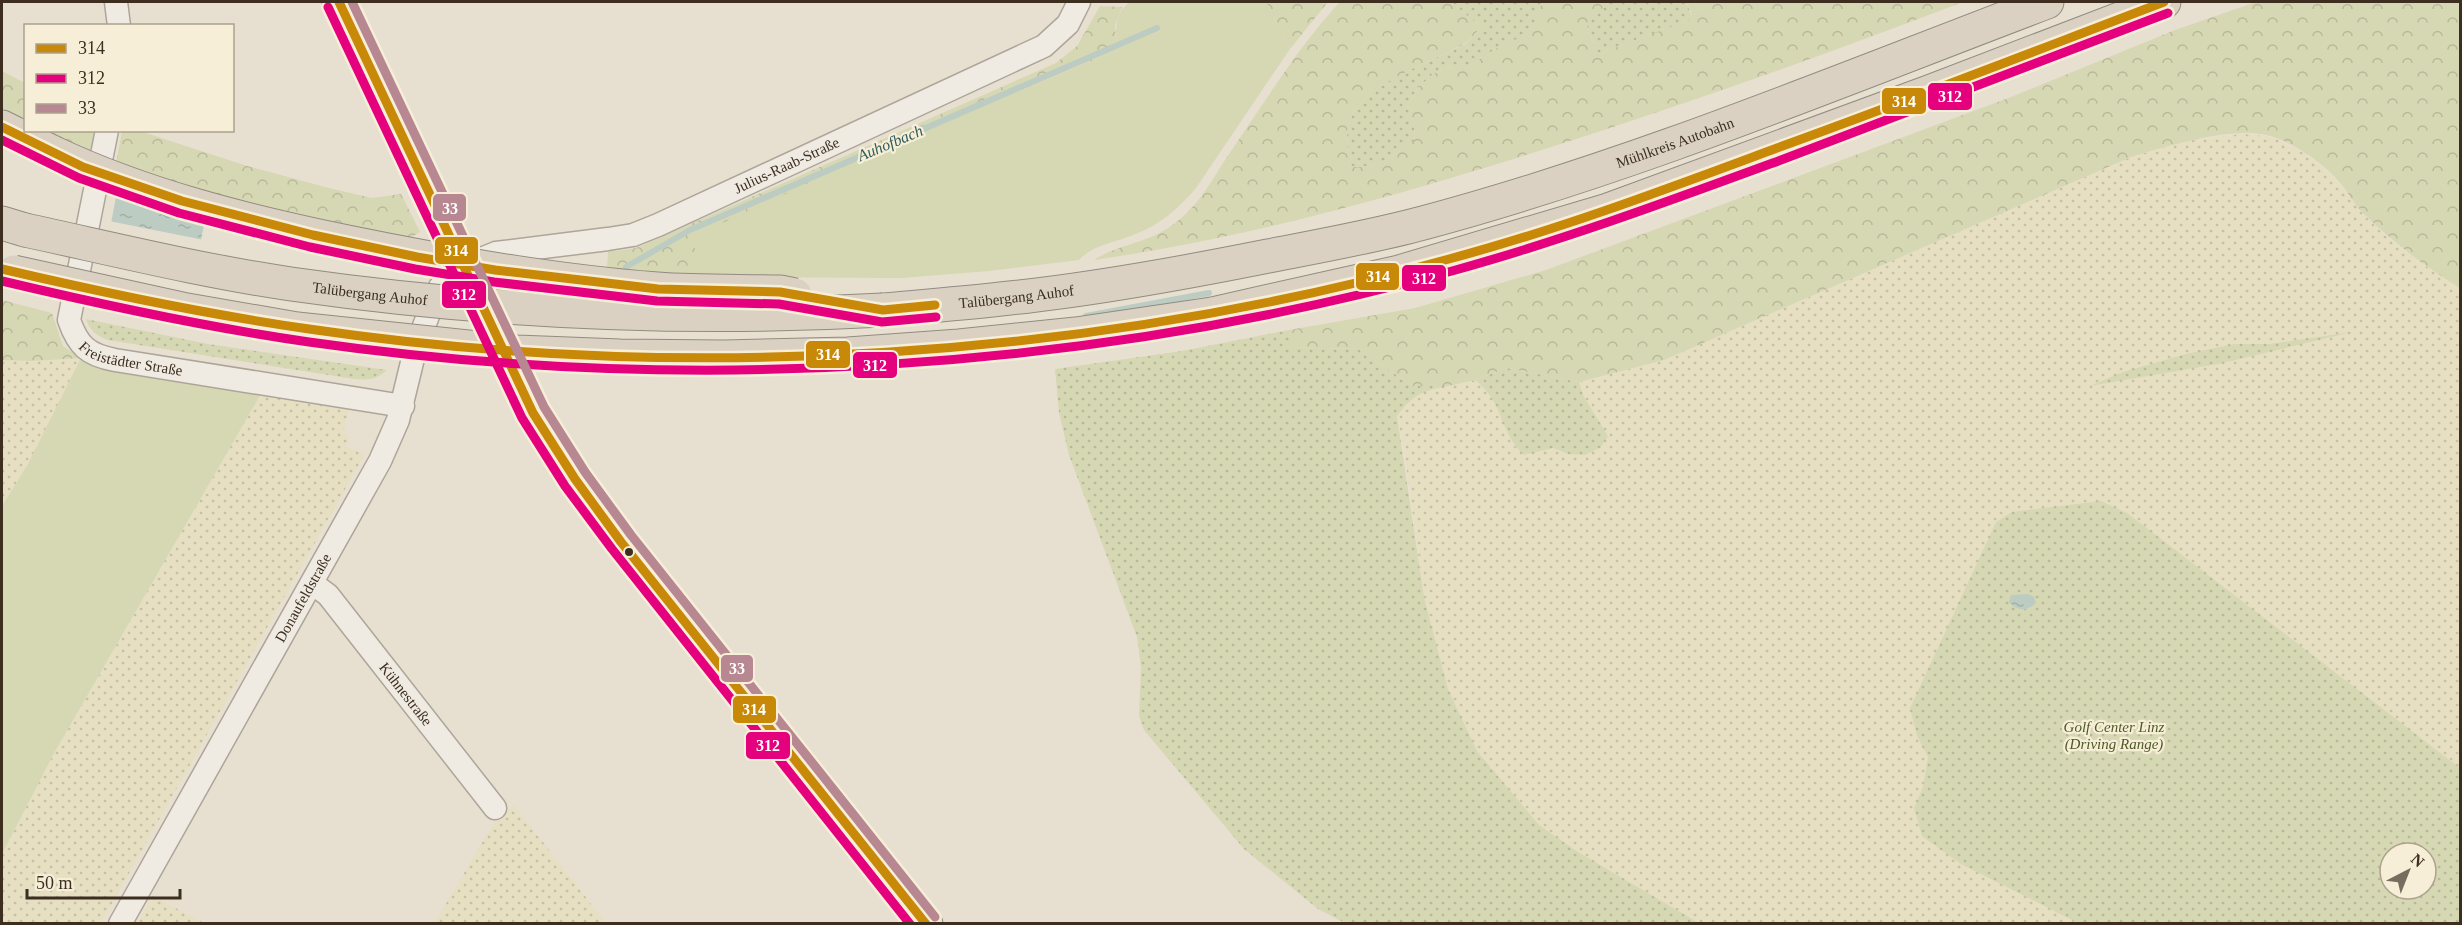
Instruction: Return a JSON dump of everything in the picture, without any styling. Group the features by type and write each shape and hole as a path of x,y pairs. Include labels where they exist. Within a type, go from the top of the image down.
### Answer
{"highway":[{"name":"Mühlkreis Autobahn","path":"1291,252 1353,241 1424,223 1634,157 2047,2"},
{"path":"8,271 187,310 297,329 485,349 620,357 848,354 1076,334 1212,314 1399,272 1608,210 1897,104 2164,2"},
{"path":"2,127 83,166 132,185 226,214 417,256 495,270 647,288 780,292 883,310"},
{"name":"Talübergang Auhof","path":"13,226 191,266 289,284 493,307 695,315 804,314 883,310 1012,298 1097,287 1291,252"}],"main road":[{"path":"339,2 533,413 579,487 926,924"}],"street":[{"path":"116,2 119,24"},
{"name":"Julius-Raab-Straße","path":"464,266 496,253 633,235 658,225 1044,46 1068,24 1079,2"},
{"name":"Freistädter Straße","path":"107,132 69,320 74,335 84,348 96,357 403,406"},
{"name":"Donaufeldstraße","path":"120,924 380,461 403,406 415,350 435,297 440,287 464,266"},
{"name":"Kühnestraße","path":"312,583 328,595 495,808"}],"shaded area":[{"path":"2242,134 2273,137 2304,153 2336,178 2363,214 2389,239 2460,288 2460,768 2215,581 2012,512 1996,522 1910,708 1917,736 1928,757 1923,787 1915,808 1961,864 2078,923 1699,923 1578,852 1539,825 1477,751 1448,689 1424,597 1404,450 1397,416 1409,401 1424,391 1475,380 1489,393 1498,407 1512,444 1524,454 1553,448 1568,454 1608,436 1584,397 1579,382 1664,360 2131,157 2186,141"},
{"path":"81,358 28,464 2,506 2,360"},
{"path":"262,392 350,407 343,433 349,436 346,447 364,453 362,459 101,923 2,923 2,854 53,755"},
{"path":"514,805 606,923 434,924 493,824"},
{"path":"153,896 204,923 137,923"}],"green space":[{"path":"1130,2 1266,2 1290,49 1196,188 1160,221 1143,231 1091,250 1079,260 989,271 902,278 697,277 694,236 924,130 1117,51 1118,17"},
{"path":"1266,2 1328,2 1290,49"},
{"path":"1340,2 1451,2 1481,27 1467,42 1388,81 1362,102 1352,115 1347,133 1349,166 1359,167 1384,161 1414,141 1415,125 1407,106 1418,88 1433,74 1449,67 1468,67 1509,40 1521,39 1532,30 1542,2 1609,2 1586,24 1598,54 1692,19 1691,12 1720,2 1963,2 1703,97 1434,183 1265,228 1152,251 1094,260 1159,233 1194,206 1267,97"},
{"path":"1451,2 1542,2 1532,30 1520,40 1509,40 1468,67 1449,67 1433,74 1418,88 1407,106 1415,125 1414,141 1384,161 1368,166 1349,166 1348,127 1352,115 1361,102 1373,91 1403,73 1465,44 1481,27"},
{"path":"1609,2 1686,2 1693,19 1598,54 1586,24"},
{"path":"1686,2 1720,2 1691,12"},
{"path":"2256,2 2460,2 2460,288 2411,255 2377,226 2362,212 2335,177 2314,159 2291,144 2274,137 2241,133 2202,138 2131,157 1664,360 1579,382 1507,368 1475,380 1448,386 1413,386 1358,349 1289,347 1289,330 1415,308 1546,270 2011,97 2175,30"},
{"path":"1100,6 1122,7 1115,25 1117,51 924,130 697,277 607,269 608,252 636,248 1056,63 1077,46"},
{"path":"2,71 24,82 24,123 2,111"},
{"path":"40,132 97,132 93,155"},
{"path":"122,132 143,132 244,165 325,187 372,198 401,194 420,232 404,242 241,204 116,163"},
{"path":"2,300 52,313 63,346 81,358 2,360"},
{"path":"86,319 208,344 387,370 372,379 354,379 108,340 94,332"},
{"path":"1289,330 1289,347 1358,349 1413,386 1448,386 1419,395 1408,403 1397,416 1424,597 1448,689 1477,751 1539,825 1578,852 1699,923 1345,923 1318,909 1244,849 1144,730 1139,716 1141,668 1137,637 1069,455 1059,413 1055,369 1182,351"},
{"path":"2352,332 2223,363 2090,386 2123,372 2186,354 2234,344 2270,344"},
{"path":"81,358 262,392 53,755 2,854 2,506 28,464"},
{"path":"1507,368 1579,382 1584,397 1608,436 1601,447 1585,455 1568,454 1553,448 1524,455 1510,437 1492,398 1475,380"},
{"name":"Golf Center Linz (Driving Range)","path":"2101,501 2127,513 2460,768 2460,923 2078,923 1961,864 1922,836 1914,808 1923,787 1928,757 1917,736 1910,708 1996,522 2012,512"}],"water":[{"path":"118,186 208,204 183,332 94,314"},
{"path":"2028,594 2034,597 2036,603 2029,608 2019,609 2009,602 2011,595"}],"pier":[{"path":"109,221 204,240 184,334 91,315"},
{"path":"215,242 311,258 291,356 197,338"}],"waterway":[{"name":"Auhofbach","path":"626,267 690,230 1157,28"},
{"path":"1086,316 1209,293"}],"transit line":[{"name":"314","path":"339,2 533,413 575,479 621,542 926,924"},
{"name":"33","path":"352,2 544,407 585,472 631,535 935,917"},
{"name":"314","path":"2,269 117,295 231,317 451,346 594,355 738,358 883,353 1027,340 1170,320 1311,293 1491,247 1574,221 1696,178 2164,2"},
{"name":"312","path":"328,7 522,418 565,486 612,549 910,924"},
{"name":"312","path":"2,281 231,330 452,359 596,368 740,370 884,365 1028,352 1171,332 1312,305 1494,259 1618,219 1740,175 2168,13"},
{"name":"314","path":"2,127 83,167 182,201 313,235 417,257 495,270 658,289 780,292 883,310 935,305"},
{"name":"312","path":"2,140 79,178 179,213 310,247 415,269 494,282 657,301 779,304 882,322 936,317"}]}
